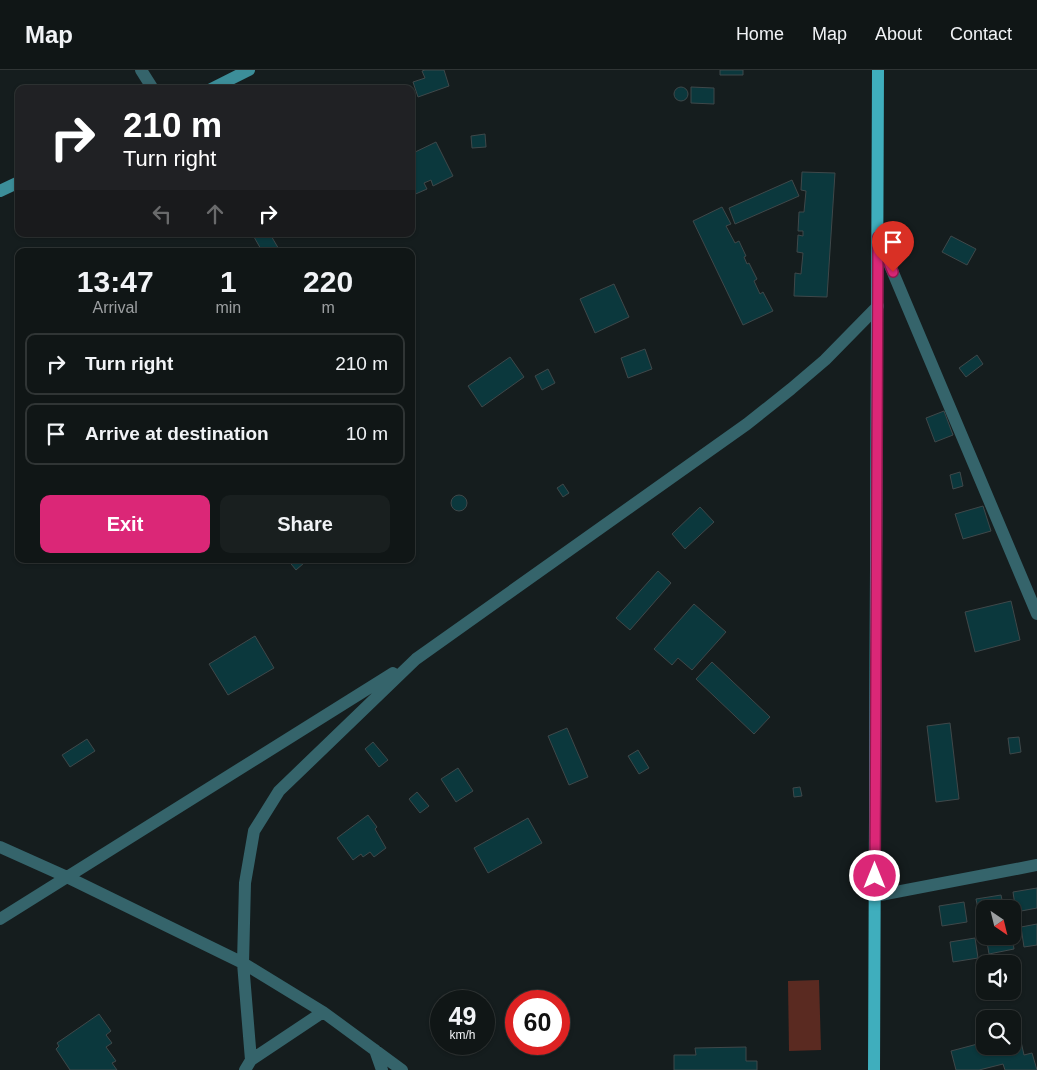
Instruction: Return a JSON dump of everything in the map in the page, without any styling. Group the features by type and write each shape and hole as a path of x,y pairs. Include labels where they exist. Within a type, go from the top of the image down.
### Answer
{"main road":[{"path":"874,1070 878,70"}],"street":[{"path":"141,70 150,85"},
{"path":"219,85 249,70"},
{"path":"0,192 15,184"},
{"path":"878,237 1037,614"},
{"path":"0,919 416,659 747,424 825,360 878,306"},
{"path":"248,1065 243,963 245,883 254,831 279,790 416,659"},
{"path":"0,847 243,963 322,1012 402,1070"},
{"path":"875,896 1037,864"},
{"path":"248,1065 322,1012"},
{"path":"375,1050 382,1070"}],"shaded area":[{"path":"819,980 821,1050 789,1051 788,981"}],"building":[{"path":"444,70 449,86 418,97 413,82 425,78 422,71"},
{"path":"720,70 743,70 743,75 720,75"},
{"path":"678,87 684,87 688,94 684,101 678,101 674,97 674,91"},
{"path":"691,87 714,88 714,104 691,103"},
{"path":"485,134 486,147 472,148 471,136"},
{"path":"436,142 453,176 433,186 431,180 424,183 427,189 415,194 415,152"},
{"path":"802,172 835,173 827,297 794,296 795,273 801,274 803,253 797,252 798,235 803,236 803,231 798,231 799,212 804,212 806,191 801,190"},
{"path":"792,180 799,196 735,224 729,208"},
{"path":"722,207 731,224 726,226 735,243 739,241 746,256 744,257 747,264 749,263 757,279 754,281 760,294 763,292 773,311 743,325 693,221"},
{"path":"951,236 976,249 967,265 942,252"},
{"path":"254,237 272,237 278,248 260,248"},
{"path":"614,284 629,317 595,333 580,299"},
{"path":"645,349 652,369 628,378 621,358"},
{"path":"977,355 983,364 966,377 959,368"},
{"path":"510,357 524,377 482,407 468,386"},
{"path":"548,369 555,383 542,390 535,376"},
{"path":"944,411 953,435 935,442 926,418"},
{"path":"960,472 963,486 953,489 950,475"},
{"path":"563,484 569,493 563,497 557,488"},
{"path":"459,495 465,497 467,503 465,509 459,511 453,509 451,503 453,497"},
{"path":"983,506 991,531 963,539 955,514"},
{"path":"700,507 714,522 685,549 672,534"},
{"path":"290,563 304,563 296,570"},
{"path":"658,571 671,583 630,630 616,618"},
{"path":"1011,601 1020,640 975,652 965,612"},
{"path":"694,604 726,632 692,670 678,658 672,665 654,649"},
{"path":"255,636 274,668 228,695 209,664"},
{"path":"712,662 770,717 754,734 696,679"},
{"path":"950,723 959,799 936,802 927,726"},
{"path":"567,728 588,777 569,785 548,736"},
{"path":"1019,737 1021,752 1010,754 1008,738"},
{"path":"87,739 95,751 70,767 62,755"},
{"path":"373,742 388,760 379,767 365,749"},
{"path":"638,750 649,768 639,774 628,756"},
{"path":"458,768 473,791 456,802 441,779"},
{"path":"800,787 802,796 794,797 793,788"},
{"path":"417,792 429,806 420,813 409,799"},
{"path":"368,815 377,827 375,829 386,848 374,857 370,852 363,857 361,854 353,860 337,838"},
{"path":"528,818 542,843 488,873 474,848"},
{"path":"1037,888 1037,908 1021,911 1021,900 1014,900 1013,892"},
{"path":"1001,895 1002,900 976,900"},
{"path":"964,902 967,922 942,926 939,906"},
{"path":"1037,924 1037,945 1024,947 1021,927"},
{"path":"975,938 978,955 976,958 953,962 950,942"},
{"path":"988,945 1013,945 1014,949 989,954"},
{"path":"99,1014 111,1031 106,1035 112,1043 106,1047 116,1061 112,1063 117,1070 70,1070 56,1049 59,1046 57,1043"},
{"path":"1021,1042 1024,1055 1032,1053 1037,1070 1005,1070 1003,1064 979,1070 956,1070 951,1051 976,1044 976,1055 1021,1055"},
{"path":"746,1047 746,1061 757,1061 757,1070 674,1070 674,1055 696,1055 695,1048"}],"route":[{"path":"875,876 878,237 893,272"}]}
